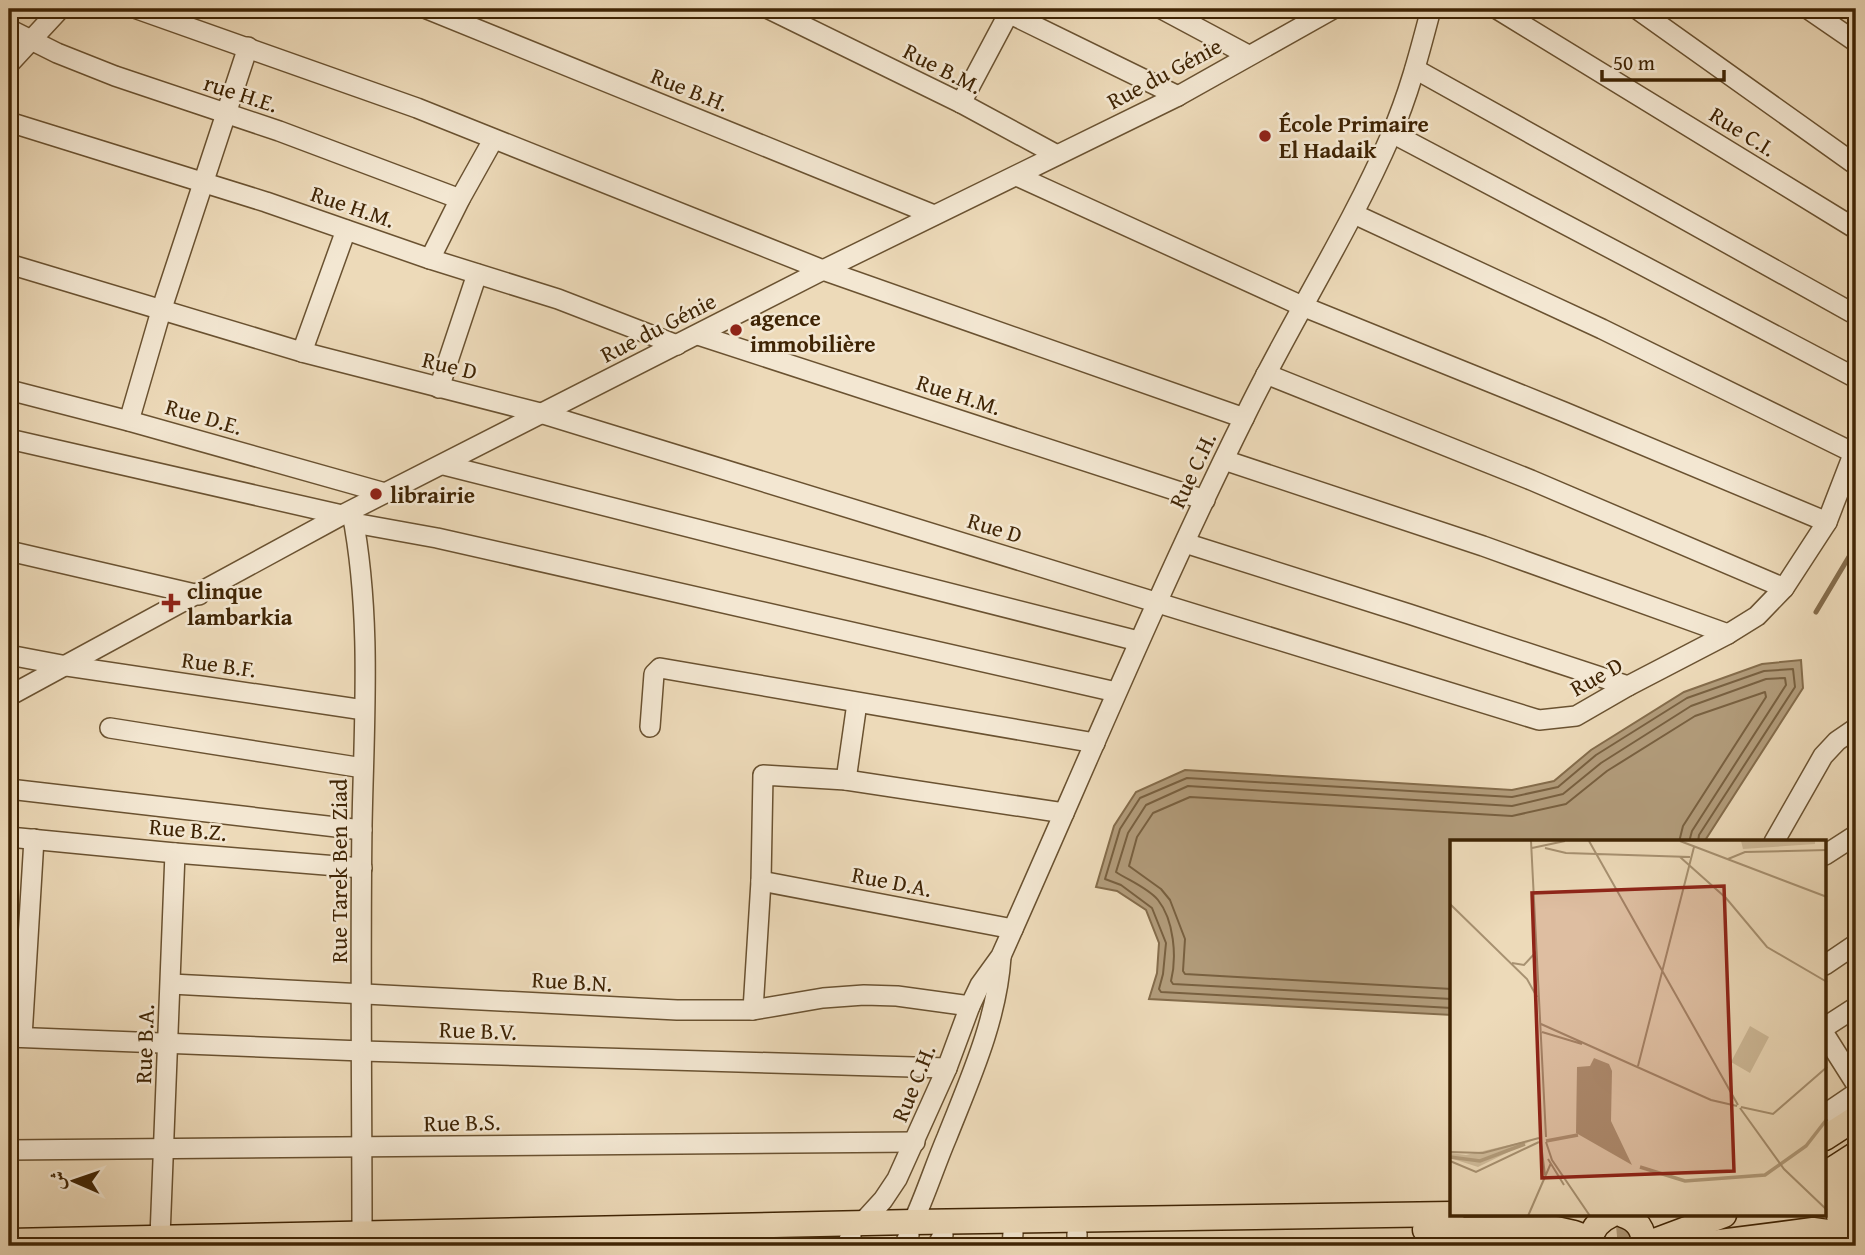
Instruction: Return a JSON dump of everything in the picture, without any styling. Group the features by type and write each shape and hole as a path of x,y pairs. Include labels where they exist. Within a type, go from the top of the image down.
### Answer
{"main road":[{"path":"1826,1137 1856,1118"},
{"path":"1829,1226 1830,1171 1856,1154"},
{"path":"9,1241 160,1237 909,1235 1450,1214"},
{"path":"909,1235 940,1240 1565,1238 1611,1223 1639,1225 1644,1235 1644,1246 1721,1216"},
{"path":"1688,1246 1746,1242 1829,1226 1856,1236"},
{"path":"676,1246 706,1242 853,1235"}],"street":[{"path":"9,64 60,9"},
{"path":"137,9 416,108 823,270 1244,418"},
{"name":"Rue B.H.","path":"427,9 934,215"},
{"name":"Rue B.M.","path":"769,9 961,103 1057,155"},
{"path":"1162,9 1248,55"},
{"name":"Rue du Génie","path":"9,696 349,516 385,493 823,270 1178,96 1333,9"},
{"name":"Rue C.H.","path":"853,1235 897,1179 947,1068 970,1006 980,985 1002,956 1156,603 1266,374 1354,214 1392,133 1415,69 1431,9"},
{"name":"Rue C.I.","path":"1497,9 1856,229"},
{"path":"1637,9 1856,165"},
{"path":"1808,9 1856,43"},
{"path":"961,103 1007,10 1178,96"},
{"name":"rue H.E.","path":"9,29 83,64 339,152 460,199"},
{"path":"129,421 161,311 248,47"},
{"path":"1415,69 1856,315"},
{"name":"Rue H.M.","path":"9,122 204,182 430,259 558,299 677,345"},
{"path":"1392,133 1856,378"},
{"path":"430,259 493,140"},
{"path":"1017,176 1302,306 1827,522"},
{"path":"1354,214 1855,450"},
{"path":"302,352 346,230"},
{"name":"Rue D","path":"9,264 302,352 540,414 1539,720 1576,716 1757,616 1784,588 1827,522 1855,450"},
{"path":"439,388 477,274"},
{"name":"Rue H.M.","path":"698,335 1205,500"},
{"path":"1266,374 1531,480 1784,588"},
{"name":"Rue D.E.","path":"9,390 385,493"},
{"path":"9,439 1116,692"},
{"path":"1224,460 1483,546 1728,634"},
{"path":"444,465 1138,642"},
{"name":"Rue Tarek Ben Ziad","path":"349,516 366,637 362,830 362,1148 378,1237"},
{"path":"1185,543 1628,687"},
{"path":"9,551 199,595"},
{"name":"Rue B.F.","path":"9,655 364,710"},
{"path":"650,727 654,674 660,668 1095,743"},
{"path":"846,780 857,703"},
{"path":"110,728 363,768"},
{"path":"1775,840 1823,756 1837,741 1856,728"},
{"path":"753,1010 761,881 763,775 846,780 1063,813"},
{"path":"9,789 362,830"},
{"path":"1826,854 1856,835"},
{"name":"Rue B.Z.","path":"9,837 362,868"},
{"path":"15,1037 34,839"},
{"name":"Rue B.A.","path":"160,1237 174,853"},
{"name":"Rue D.A.","path":"761,881 1013,929"},
{"path":"1826,964 1856,944"},
{"name":"Rue C.H.","path":"909,1235 981,1048 999,984 1002,956"},
{"name":"Rue B.N.","path":"171,984 677,1010 753,1010 823,998 864,995 897,996 970,1006"},
{"path":"1826,1026 1856,1007"},
{"name":"Rue B.V.","path":"15,1037 362,1051 947,1068"},
{"path":"1826,1037 1856,1083"},
{"path":"1826,1113 1856,1093"},
{"name":"Rue B.S.","path":"9,1150 915,1142"}],"water":[{"path":"1801,660 1803,688 1705,840 1450,840 1450,1015 1149,999 1157,973 1159,943 1146,910 1117,891 1096,887 1114,826 1136,792 1185,770 1512,790 1554,781 1591,750 1684,692 1762,664"}],"waterway":[{"path":"1816,612 1856,545"},
{"path":"1624,1216 1627,1246"}],"place":[{"name":"École Primaire El Hadaik","path":"1265,136"},
{"name":"agence immobilière","path":"736,330"},
{"name":"librairie","path":"376,494"},
{"name":"clinque lambarkia","path":"171,603"}]}
